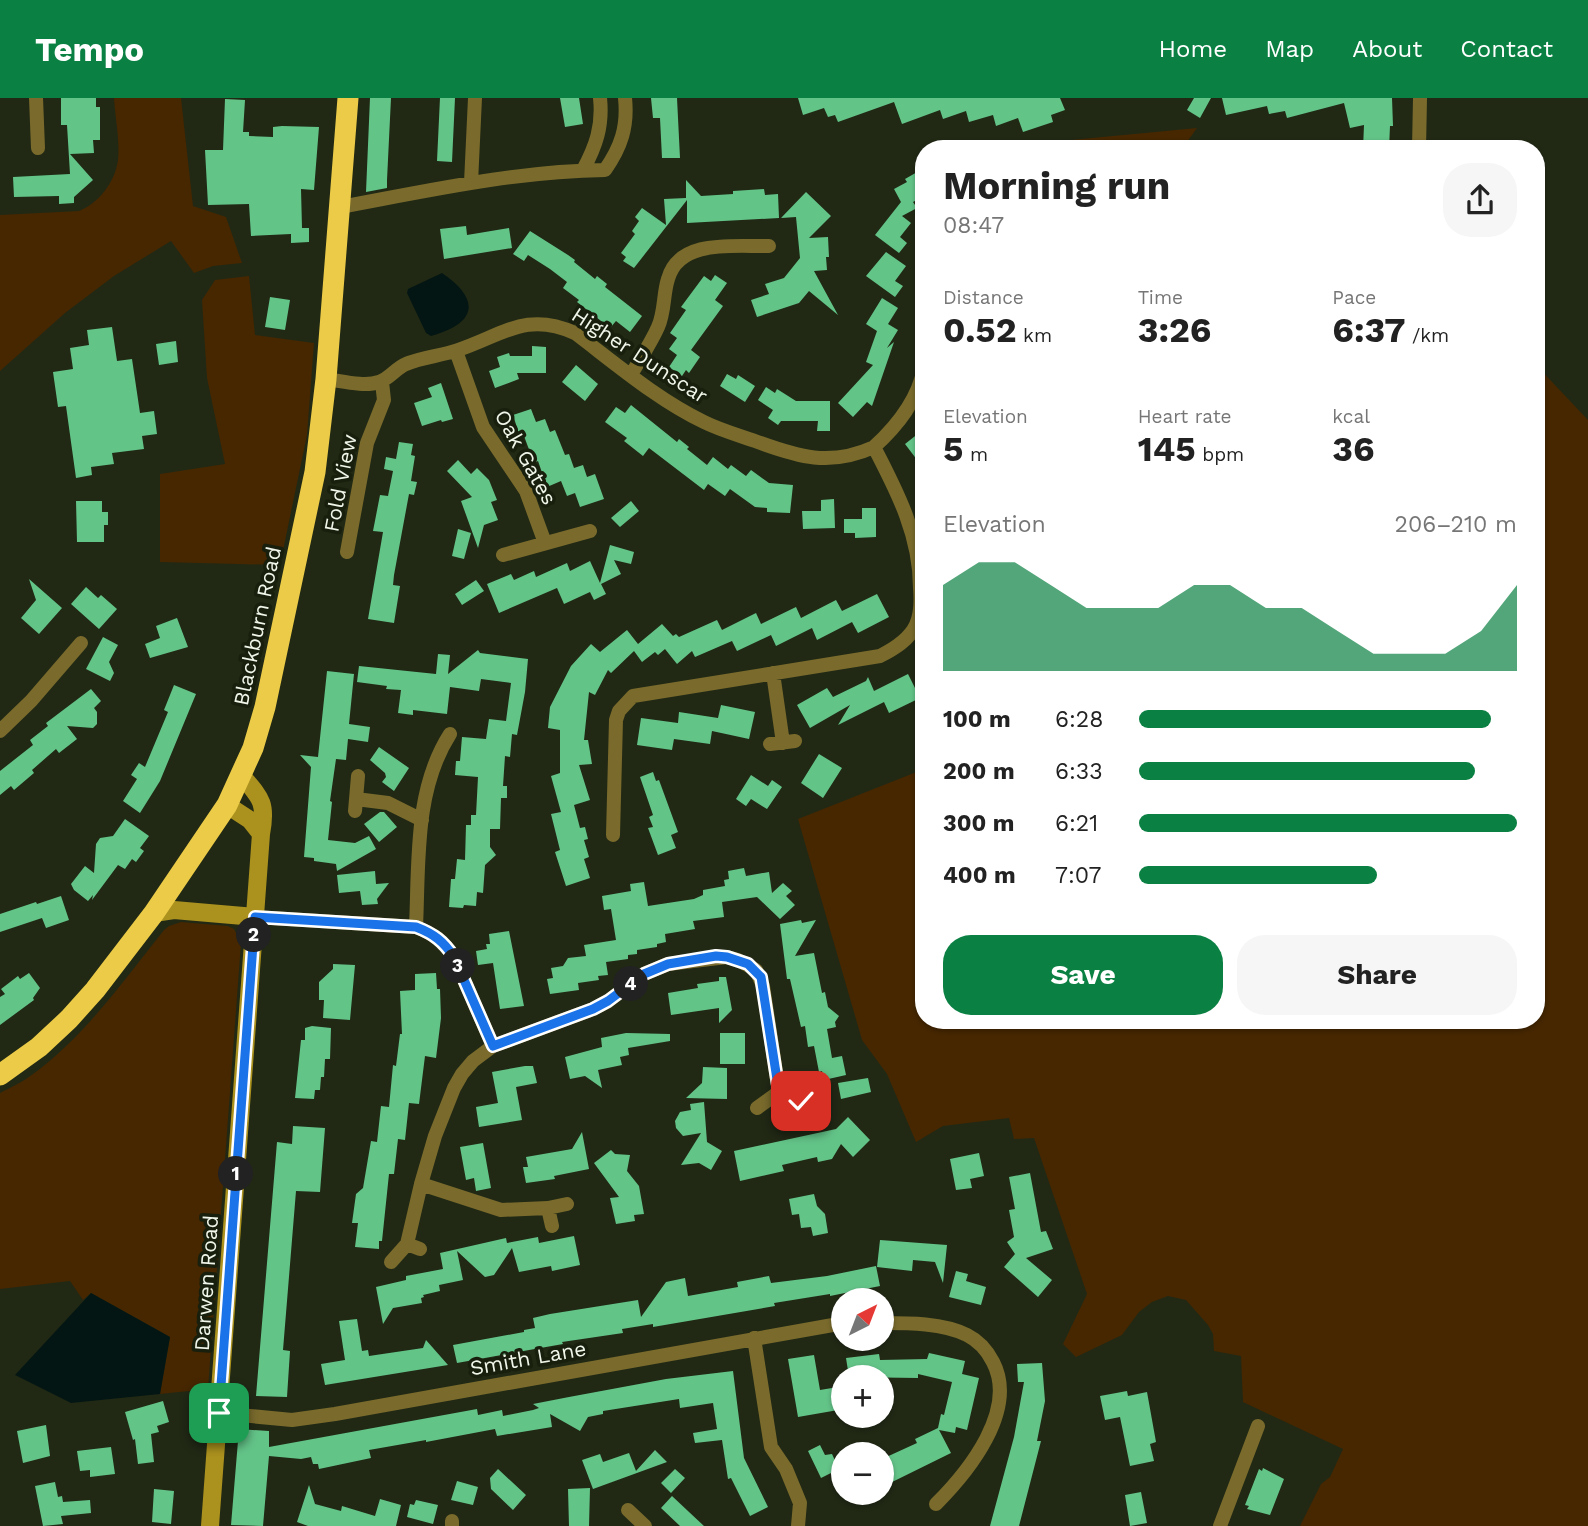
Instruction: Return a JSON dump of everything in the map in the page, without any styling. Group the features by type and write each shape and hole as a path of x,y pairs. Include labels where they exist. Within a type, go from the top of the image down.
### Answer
{"highway":[{"name":"Blackburn Road","path":"0,1074 69,1019 154,914 228,805 253,748 271,681 315,472 326,379 348,98"}],"main road":[{"name":"Darwen Road","path":"210,1526 261,834 265,815 263,804 241,775"},
{"path":"228,805 250,820 261,834"},
{"path":"154,914 174,910 255,917"}],"street":[{"path":"36,98 38,148"},
{"path":"471,183 475,98"},
{"path":"583,170 600,132 600,98"},
{"path":"340,207 471,183 583,170 605,170 618,152 626,120 625,98"},
{"path":"1419,140 1420,98"},
{"path":"631,374 658,327 666,283 676,262 699,249 769,246"},
{"path":"753,247 754,263"},
{"name":"Higher Dunscar","path":"382,382 407,363 456,351 507,328 543,323 575,333 676,406 703,421 794,456 816,459 839,457 859,454 874,447"},
{"name":"Oak Gates","path":"456,351 483,427 526,491 545,543"},
{"path":"326,379 370,384 382,382"},
{"name":"Fold View","path":"347,552 367,443 384,400 382,382"},
{"path":"915,394 903,417 874,447 915,530"},
{"path":"503,555 590,531"},
{"path":"613,835 616,720 625,702 633,696 880,656 906,638 915,626"},
{"path":"1,729 31,701 80,643"},
{"path":"773,673 783,743"},
{"path":"416,927 422,820 437,760 450,734"},
{"path":"358,776 356,805 388,803 422,820"},
{"path":"255,917 416,927 433,934 446,945 454,957 493,1046"},
{"path":"391,1262 414,1247 421,1184 435,1136 454,1088 473,1061 493,1046 593,1009 656,968 716,956 748,964 761,977 779,1092"},
{"path":"779,1092 801,1101"},
{"path":"757,1108 779,1092"},
{"path":"421,1184 501,1210 548,1208 567,1204"},
{"path":"548,1208 552,1226"},
{"path":"894,1323 951,1329 968,1335 984,1347 998,1371 1001,1401 997,1416 963,1473 934,1502"},
{"name":"Smith Lane","path":"219,1413 292,1420 335,1414 831,1325"},
{"path":"754,1338 771,1447 786,1469 800,1503 799,1526"},
{"path":"1220,1526 1258,1426"},
{"path":"639,1498 626,1513 645,1526"}],"shaded area":[{"path":"114,98 181,98 193,206 226,217 242,263 213,266 194,273 171,241 114,276 65,313 0,371 0,215 79,211 99,197 110,184 118,160"},
{"path":"1197,128 1188,140 1071,140"},
{"path":"442,273 463,293 468,302 468,310 465,318 457,325 431,336 426,333 407,293 408,289"},
{"path":"249,276 255,335 314,343 307,435 280,565 160,562 160,474 225,464 207,378 202,300 215,280"},
{"path":"1545,374 1588,420 1588,1526 1300,1526 1321,1484 1330,1477 1343,1449 1243,1402 1241,1356 1214,1351 1213,1334 1186,1300 1168,1296 1152,1302 1139,1312 1122,1335 1076,1357 1063,1344 1087,1294 1034,1138 1014,1139 1009,1118 943,1126 916,1142 887,1074 862,1040 798,819 915,773 915,1029 1545,1029"},
{"path":"181,922 228,926 234,929 241,943 208,1389 160,1394 170,1337 91,1293 83,1300 70,1281 0,1289 0,1093 29,1077 70,1042 103,1006 164,930"},
{"path":"91,1293 170,1337 160,1394 71,1403 15,1375"}],"building":[{"path":"61,98 96,98 96,107 100,107 100,140 93,140 94,153 70,154 93,180 74,197 74,203 59,204 59,196 14,197 13,177 70,174 67,125 61,125"},
{"path":"370,98 391,98 387,188 366,192"},
{"path":"440,98 455,98 452,162 437,161"},
{"path":"560,98 579,98 583,124 565,127"},
{"path":"651,98 677,98 680,158 662,158 660,118 653,118"},
{"path":"798,98 1060,98 1065,110 1051,115 1053,122 1023,132 1018,118 996,126 993,115 969,122 966,111 943,119 940,110 902,124 894,102 838,122 835,115 828,117 824,108 803,115"},
{"path":"1194,98 1211,98 1200,118 1187,110"},
{"path":"1222,98 1392,98 1393,126 1390,126 1389,140 1363,140 1364,125 1350,128 1344,103 1287,118 1285,111 1269,114 1267,106 1226,115"},
{"path":"225,99 245,100 243,132 249,132 249,136 273,137 273,127 319,127 314,190 301,189 302,228 309,228 309,242 291,243 291,234 251,236 249,204 208,205 205,150 223,150"},
{"path":"915,173 915,209 902,216 911,223 900,237 907,243 899,253 875,235 901,202 894,189 907,182 905,179"},
{"path":"686,180 701,196 764,189 765,195 778,194 779,218 687,223 687,200 634,268 623,261 626,257 621,253 635,234 632,231 639,221 635,217 642,208 666,225 664,199 686,198"},
{"path":"806,192 831,216 809,238 828,237 827,270 814,271 838,315 809,291 799,303 757,317 751,300 769,294 765,284 784,278 800,258 796,217 781,218"},
{"path":"466,226 467,235 509,228 512,248 444,259 440,229"},
{"path":"530,231 575,260 574,262 595,279 597,276 607,284 605,287 642,316 630,332 616,321 610,328 577,302 579,300 563,288 567,282 550,269 528,255 524,261 513,254"},
{"path":"886,252 906,266 895,281 903,286 895,297 866,276"},
{"path":"715,275 727,283 715,300 723,306 691,350 700,357 689,373 686,370 682,376 669,367 677,355 669,349 677,338 670,333 686,310 681,307 704,276 711,281"},
{"path":"270,297 290,300 285,330 265,327"},
{"path":"882,298 898,308 888,324 898,330 887,348 894,342 872,406 867,402 853,417 838,403 873,365 866,362 877,331 866,324"},
{"path":"112,327 117,361 132,359 140,413 154,411 157,434 142,436 144,449 112,453 114,464 91,467 92,475 76,478 66,406 58,407 53,372 73,369 70,348 89,345 87,330"},
{"path":"176,341 178,362 159,365 156,344"},
{"path":"532,346 546,347 546,373 517,373 519,379 495,388 489,371 500,367 497,357 509,353 510,356 532,356"},
{"path":"576,365 598,384 585,401 562,382"},
{"path":"727,374 736,379 738,375 755,386 745,402 720,386"},
{"path":"441,383 453,419 422,426 414,403 432,397 428,388"},
{"path":"766,387 775,393 777,389 796,401 830,401 830,431 817,431 818,421 781,421 778,425 768,418 773,410 758,400"},
{"path":"631,405 677,442 679,439 707,465 713,457 728,469 731,465 746,476 751,470 769,483 793,485 790,513 767,512 767,508 755,507 730,489 725,496 708,484 704,490 649,448 643,456 624,441 627,438 605,422 616,407 625,413"},
{"path":"531,409 536,422 545,419 550,432 555,430 565,455 569,454 574,468 583,465 587,477 595,474 604,499 580,507 575,493 567,496 561,481 547,487 538,461 534,463 524,436 520,437 513,415"},
{"path":"915,436 915,457 905,444"},
{"path":"399,442 413,444 411,455 415,456 411,481 417,482 414,495 409,494 394,575 393,585 400,586 394,623 368,619 383,532 373,531 380,495 388,496 393,471 384,469 386,457 396,459"},
{"path":"458,460 471,474 477,468 489,480 497,500 491,502 498,520 484,525 478,548 461,501 472,497 447,471"},
{"path":"834,499 835,528 803,529 802,511 821,511 821,500"},
{"path":"76,501 102,501 102,512 108,512 108,525 104,525 104,542 77,542"},
{"path":"631,501 639,511 620,527 611,518"},
{"path":"862,508 876,508 876,537 855,538 855,533 844,533 844,519 862,519"},
{"path":"458,529 471,533 464,559 452,556"},
{"path":"610,545 634,552 631,564 614,560 621,574 601,584 606,594 594,600 590,592 564,604 557,588 499,613 487,584 511,574 514,580 534,571 536,577 567,563 570,571 590,561 600,583"},
{"path":"29,579 62,608 39,634 21,618 36,600"},
{"path":"476,580 484,591 462,605 455,594"},
{"path":"86,587 98,598 101,595 117,609 99,629 71,604"},
{"path":"877,594 889,617 858,633 852,622 817,640 812,628 776,646 771,635 737,651 732,641 695,657 692,651 677,664 665,649 658,655 655,652 642,662 634,651 611,673 608,670 595,695 589,692 584,740 588,740 592,764 579,765 590,800 574,805 580,828 585,827 588,839 584,840 589,857 584,859 590,878 566,886 555,852 560,850 551,814 561,812 551,776 560,773 560,730 548,728 550,707 571,666 591,644 600,652 627,630 638,644 662,624 673,636 676,634 679,637 717,620 722,630 756,613 761,624 796,607 801,618 836,600 842,611"},
{"path":"177,618 188,647 150,658 145,644 160,638 156,626"},
{"path":"103,637 118,645 109,662 114,673 110,681 86,669"},
{"path":"478,650 480,653 528,659 525,692 517,735 512,734 510,757 505,756 503,786 507,786 507,798 501,798 500,829 490,829 490,847 496,855 485,865 483,893 477,892 476,906 449,907 451,879 455,879 457,859 465,860 466,825 471,825 471,815 476,815 478,777 455,775 456,761 460,761 462,737 486,739 489,719 506,721 511,683 481,679 479,691 450,687 447,714 413,710 413,715 398,713 401,690 357,682 359,666 436,674 438,654 450,655 448,674"},
{"path":"327,671 354,674 349,724 370,727 368,742 348,739 346,760 336,759 328,840 355,843 369,836 376,849 337,871 336,864 304,857 311,767 300,755 318,757"},
{"path":"908,674 915,688 915,700 889,713 884,702 838,725 850,705 810,728 797,705 827,688 833,697 866,681 868,677 874,691"},
{"path":"174,685 196,694 160,781 140,813 123,801 137,779 131,775 139,763 145,767 168,712 164,710"},
{"path":"91,689 101,701 94,708 97,712 97,724 93,728 67,726 77,739 59,753 56,749 14,790 11,786 0,795 0,771 33,745 30,740 48,726 46,723"},
{"path":"721,705 755,712 749,739 712,731 710,744 674,739 672,750 637,745 641,718 678,723 679,712 718,718"},
{"path":"379,747 409,768 394,791 382,782 386,777 385,773 370,760"},
{"path":"819,754 842,768 823,798 801,783"},
{"path":"653,772 656,781 659,780 678,832 671,835 676,848 658,855 648,828 653,827 649,817 653,815 640,777"},
{"path":"751,775 768,786 772,780 782,787 767,809 751,799 746,806 736,799"},
{"path":"384,812 397,827 379,842 364,824"},
{"path":"125,819 149,836 140,848 144,851 136,862 132,859 125,869 118,865 92,900 93,895 88,901 74,890 71,884 85,866 94,873 96,844 100,838 113,836"},
{"path":"744,868 746,876 769,872 772,893 783,883 792,891 786,896 795,905 780,919 757,897 722,902 724,917 693,921 695,929 665,934 666,942 657,944 657,947 637,950 637,954 628,955 628,959 606,962 608,975 598,976 599,980 578,983 579,990 550,994 547,979 553,978 551,968 563,966 568,958 586,956 584,945 616,940 611,909 604,910 602,896 631,891 630,884 644,882 648,906 694,899 703,895 703,890 725,886 724,880 729,879 728,871"},
{"path":"375,871 376,884 389,883 377,899 378,904 362,905 360,891 339,893 337,875"},
{"path":"61,896 69,920 46,928 42,918 0,932 0,914"},
{"path":"801,920 802,923 816,920 795,956 814,953 822,993 825,992 828,1007 839,1016 835,1022 836,1027 827,1029 832,1058 842,1056 846,1075 824,1080 822,1071 819,1072 814,1046 808,1047 805,1026 801,1027 790,979 787,979 780,924"},
{"path":"509,931 524,1006 500,1009 493,963 478,965 476,951 487,949 486,944 490,944 489,934"},
{"path":"333,964 355,965 350,1020 323,1018 324,1000 319,1000 319,982 333,969"},
{"path":"29,973 40,988 34,1000 0,1025 0,997 5,994 1,989 18,976 20,979"},
{"path":"436,973 437,989 440,989 441,1018 436,1058 425,1056 419,1104 409,1103 405,1140 398,1139 394,1174 389,1174 382,1241 379,1241 379,1249 355,1247 358,1223 352,1223 356,1194 363,1188 371,1141 377,1142 381,1106 389,1107 393,1065 396,1066 402,1034 400,991 415,990 415,974"},
{"path":"719,977 726,977 732,1010 719,1023 719,1008 671,1015 668,993 698,988 697,984 719,981"},
{"path":"305,1028 331,1028 330,1059 325,1059 324,1077 321,1077 320,1090 315,1090 314,1099 295,1098 301,1040 305,1040"},
{"path":"626,1033 670,1034 670,1041 628,1048 629,1055 620,1057 622,1065 598,1070 602,1088 585,1076 570,1079 565,1057 602,1047 601,1038"},
{"path":"720,1033 745,1033 745,1064 720,1064"},
{"path":"533,1066 537,1083 516,1087 522,1120 479,1127 476,1107 498,1103 492,1072"},
{"path":"703,1067 727,1068 727,1099 686,1098 702,1083"},
{"path":"868,1078 871,1092 841,1099 838,1083"},
{"path":"704,1102 707,1142 722,1151 711,1170 699,1163 681,1165 701,1133 683,1136 676,1128 675,1121 680,1112 691,1110 690,1104"},
{"path":"848,1117 870,1140 853,1157 841,1144 832,1159 818,1162 817,1157 782,1165 784,1171 740,1181 734,1151 836,1129"},
{"path":"293,1126 325,1128 320,1192 296,1191 283,1350 290,1351 287,1397 256,1396 277,1142 292,1144"},
{"path":"582,1132 589,1169 554,1176 555,1179 526,1183 523,1167 528,1167 526,1157 572,1149"},
{"path":"483,1143 491,1188 476,1191 474,1178 466,1180 460,1147"},
{"path":"611,1150 615,1154 630,1155 627,1171 639,1186 644,1214 634,1215 635,1221 616,1224 610,1198 619,1197 594,1163"},
{"path":"979,1153 984,1176 970,1179 972,1188 956,1190 950,1159"},
{"path":"1030,1173 1041,1232 1046,1231 1053,1249 1026,1258 1052,1280 1038,1297 1004,1267 1015,1254 1007,1242 1014,1237 1009,1210 1015,1209 1009,1177"},
{"path":"814,1194 817,1206 825,1214 828,1233 813,1236 811,1227 801,1228 799,1214 792,1215 789,1199"},
{"path":"574,1236 580,1265 552,1271 551,1266 519,1272 512,1248 494,1275 485,1277 457,1251 463,1280 439,1285 440,1291 423,1295 422,1303 393,1308 383,1324 376,1287 406,1280 406,1276 443,1269 440,1253 506,1238 507,1243 538,1237 539,1243"},
{"path":"880,1240 947,1245 943,1283 935,1262 913,1260 912,1271 877,1267"},
{"path":"876,1266 880,1286 831,1288 831,1296 774,1303 775,1306 653,1327 653,1324 622,1329 623,1333 457,1363 453,1345 524,1332 535,1328 533,1318 638,1300 641,1317 666,1282 685,1278 688,1296 738,1287 737,1282 769,1276 771,1283"},
{"path":"956,1271 968,1274 966,1281 986,1287 981,1305 949,1297"},
{"path":"357,1319 362,1351 368,1350 369,1356 423,1348 426,1340 448,1365 325,1385 321,1364 345,1360 339,1321"},
{"path":"929,1353 965,1361 962,1374 979,1378 967,1430 956,1427 955,1433 939,1430 951,1453 894,1481 894,1454 917,1443 915,1439 938,1428 952,1382 918,1374 918,1378 894,1378 894,1365 847,1365 846,1358 879,1354 880,1360 927,1359"},
{"path":"814,1355 820,1390 831,1388 831,1411 798,1417 788,1359"},
{"path":"1042,1363 1045,1401 1037,1441 1041,1441 1019,1526 990,1526 1014,1437 1024,1382 1018,1382 1017,1364"},
{"path":"733,1371 744,1458 768,1507 750,1516 731,1478 728,1479 722,1440 695,1443 693,1433 717,1429 713,1403 680,1408 679,1399 603,1411 603,1414 588,1417 580,1431 550,1414 552,1427 497,1436 495,1429 369,1450 371,1458 319,1469 318,1464 313,1464 311,1457 301,1459 269,1456 263,1526 231,1525 239,1429 269,1431 269,1447 477,1409 478,1415 502,1410 503,1416 539,1408 533,1404 666,1379"},
{"path":"1127,1391 1128,1396 1147,1392 1156,1442 1150,1444 1154,1461 1130,1466 1120,1417 1105,1420 1100,1396"},
{"path":"163,1401 169,1422 157,1426 159,1432 151,1434 154,1462 138,1464 135,1439 133,1440 125,1412"},
{"path":"46,1425 50,1456 23,1463 17,1431"},
{"path":"820,1445 825,1455 831,1454 831,1473 821,1478 808,1451"},
{"path":"111,1447 115,1474 90,1477 90,1470 80,1471 77,1451"},
{"path":"655,1450 667,1462 593,1489 582,1460 600,1454 603,1462 629,1453 636,1471"},
{"path":"1263,1468 1284,1479 1270,1515 1247,1509 1249,1506 1245,1505 1259,1469 1262,1471"},
{"path":"498,1469 526,1495 513,1510 491,1489 490,1478"},
{"path":"675,1469 685,1478 671,1493 661,1483"},
{"path":"457,1481 478,1487 473,1505 451,1500"},
{"path":"55,1482 58,1497 62,1496 63,1502 90,1500 91,1513 61,1516 63,1524 43,1526 35,1486"},
{"path":"309,1485 315,1504 341,1511 342,1506 375,1516 380,1499 401,1505 396,1526 308,1526 297,1522"},
{"path":"590,1488 589,1526 569,1526 568,1489"},
{"path":"154,1489 174,1491 171,1524 152,1522"},
{"path":"1141,1492 1147,1523 1130,1526 1125,1495"},
{"path":"672,1496 704,1526 680,1526 661,1508"},
{"path":"416,1500 438,1505 433,1524 407,1517 410,1504 414,1505"}],"route":[{"path":"219,1413 255,917 416,927 433,934 446,945 454,957 493,1046 593,1009 656,968 716,956 738,960 748,964 761,977 779,1092 801,1101"}]}
